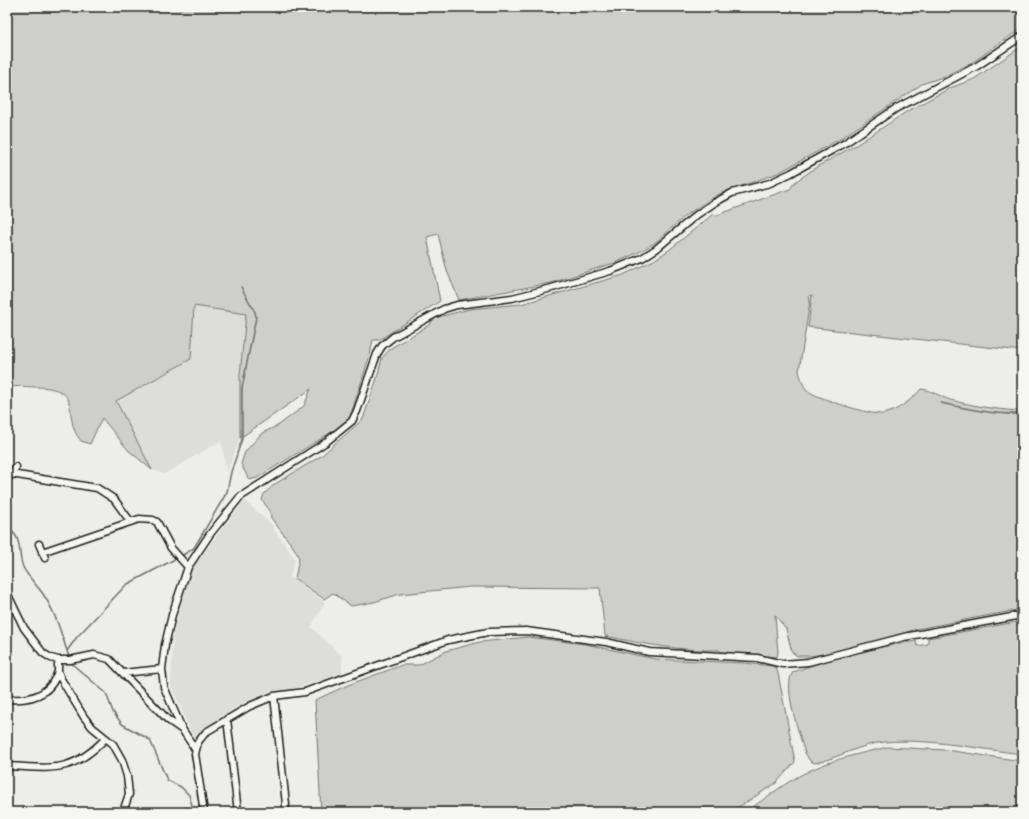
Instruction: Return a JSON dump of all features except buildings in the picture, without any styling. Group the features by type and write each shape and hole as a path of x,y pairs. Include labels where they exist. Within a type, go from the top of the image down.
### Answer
{"street":[{"path":"204,812 196,749 183,730 164,687 162,669 165,645 172,615 188,567 210,534 240,497 326,442 352,421 377,354 382,346 393,337 430,316 450,307 512,298 552,288 610,271 642,258 656,249 695,216 714,203 732,193 770,183 791,173 844,143 894,108 977,66 1022,36"},
{"path":"7,480 16,467"},
{"path":"11,474 97,488 114,499 130,521"},
{"path":"39,544 43,555 130,521 146,518 157,522 171,548 188,567"},
{"path":"7,593 24,628 43,653 58,660 68,660 94,655 109,658 168,720 183,730"},
{"path":"196,749 201,737 206,732 227,719 274,696 305,692 448,640 488,632 526,631 606,642 649,652 757,658 783,664 808,662 904,636 1022,615"},
{"path":"7,699 30,699 52,686 58,671 58,660"},
{"path":"123,673 162,669"},
{"path":"58,671 84,717 119,752 127,776 129,794 122,812"},
{"path":"274,696 286,804 285,812"},
{"path":"227,719 238,812"},
{"path":"7,766 56,768 68,766 87,756 105,739"}],"shaded area":[{"path":"7,7 1022,7 1022,28 970,64 940,78 922,84 840,139 778,173 719,194 686,215 656,242 617,262 551,283 459,300 447,271 438,234 427,237 440,301 379,340 373,340 370,355 350,417 343,425 257,478 249,480 241,464 245,452 262,433 279,425 304,406 311,389 240,438 240,375 246,314 194,306 191,359 116,401 152,470 128,450 102,418 90,444 81,441 72,422 70,405 67,398 62,393 53,389 38,387 19,386 7,388"},
{"path":"1022,46 1022,351 808,327 812,295 809,296 810,301 799,371 804,385 807,390 812,393 844,405 877,414 888,413 899,408 914,397 921,389 928,390 950,400 977,406 1022,411 1022,609 917,629 841,651 810,656 797,656 792,652 786,629 775,615 778,652 777,657 722,652 719,650 676,648 605,636 600,588 470,587 400,594 374,602 351,606 333,593 324,599 295,579 299,558 294,548 271,518 270,511 262,500 264,494 275,484 321,456 363,419 382,358 391,348 429,325 435,318 469,309 521,304 623,275 654,260 669,250 713,214 717,215 790,189 795,182 818,166 856,145 906,112 950,88 974,79"},
{"path":"194,306 246,314 240,375 240,438 227,472 221,441 164,474 152,470 116,401 191,359"},
{"path":"244,500 270,523 295,559 290,577 325,602 311,627 342,656 342,674 253,702 206,727 194,739 171,686 173,631 192,568"},
{"path":"1022,621 1022,754 919,741 902,741 876,743 824,761 815,763 810,761 805,753 793,712 790,679 793,672 823,662 885,646 916,641 917,646 928,644 928,638"},
{"path":"528,637 585,644 655,659 744,663 772,666 776,668 778,673 795,762 776,783 731,812 321,812 315,700 348,685 402,665 419,665 446,651 480,642"},
{"path":"888,747 945,750 1022,761 1022,812 746,812 785,784 802,774 839,759"}],"waterway":[{"path":"180,557 194,548 227,492 231,472 242,439 242,388 256,317 255,312 241,287"},
{"path":"941,403 991,413 1022,414"},
{"path":"7,528 16,536 23,567 48,601 52,609 69,657"},
{"path":"67,651 77,637 126,585 177,558"},
{"path":"71,663 106,693 113,712 122,724 150,740 167,780 181,787 189,795 194,812"}]}
